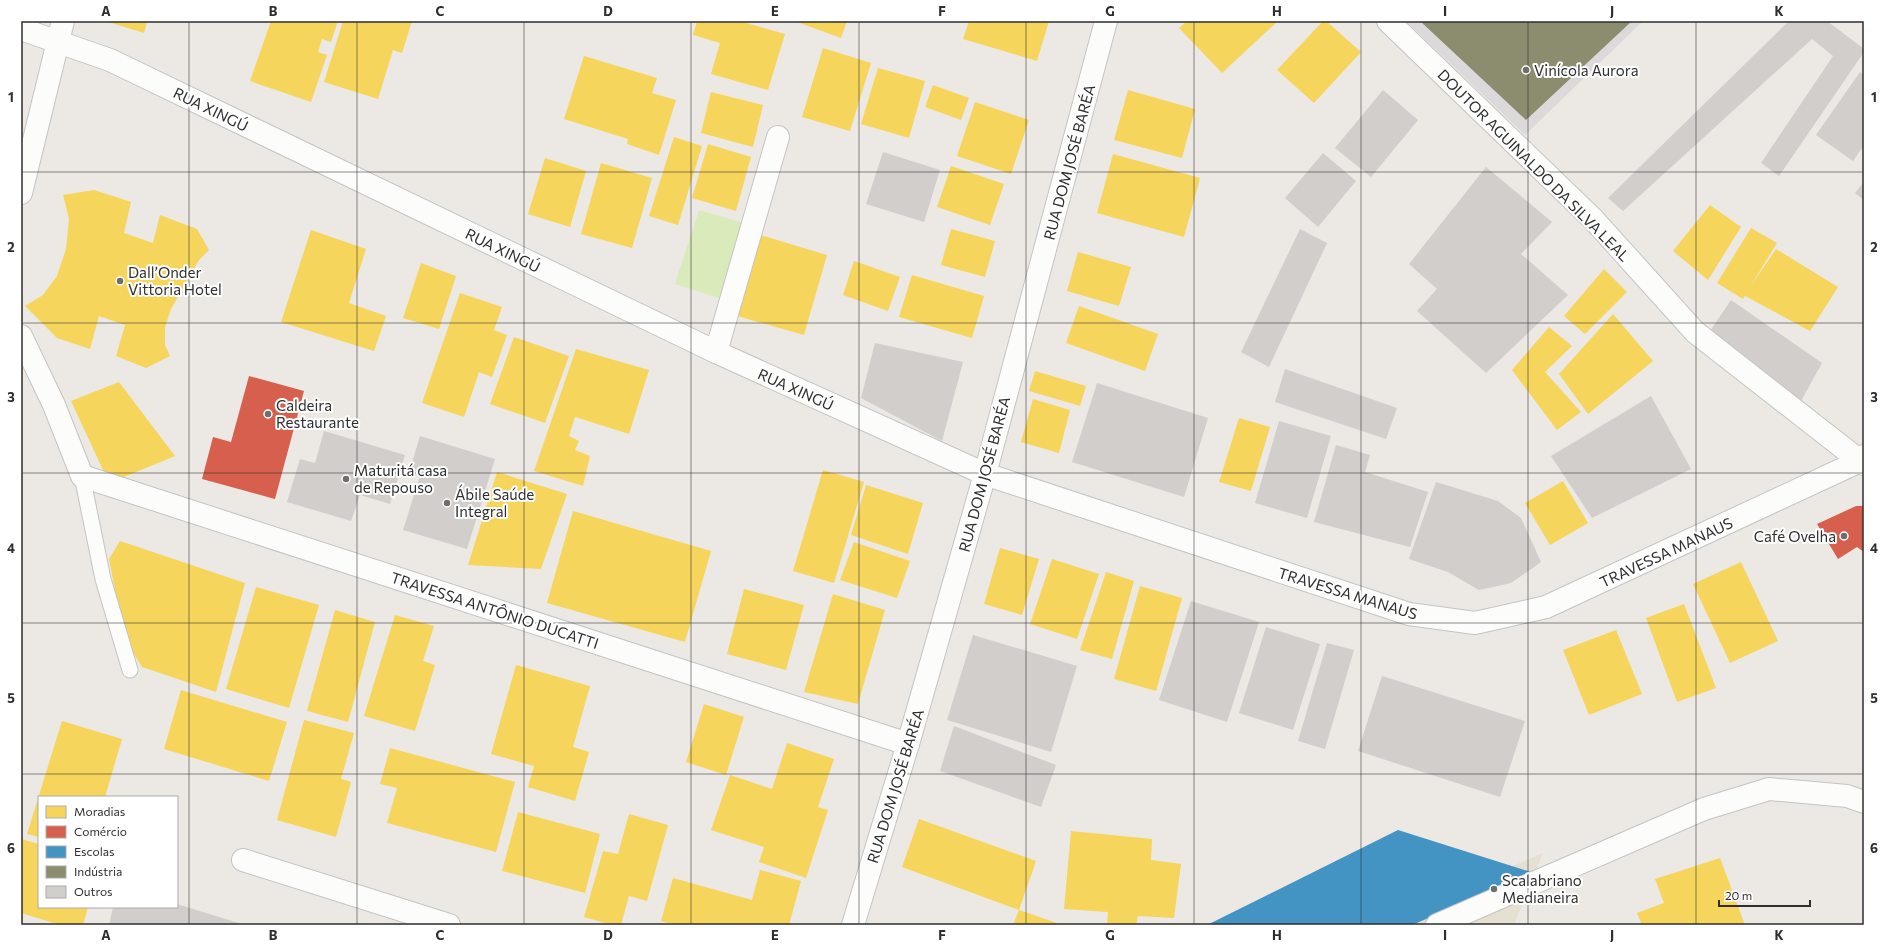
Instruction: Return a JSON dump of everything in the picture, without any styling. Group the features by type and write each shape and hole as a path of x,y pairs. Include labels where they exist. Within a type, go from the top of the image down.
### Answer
{"street":[{"name":"RUA DOM JOSÉ BARÉA","path":"852,925 908,744 985,474 1106,21"},
{"name":"DOUTOR AGUINALDO DA SILVA LEAL","path":"1388,21 1594,220 1695,332 1863,460"},
{"name":"RUA XINGÚ","path":"21,29 61,31 110,60 716,352 985,474"},
{"path":"21,193 61,31"},
{"path":"716,352 778,137"},
{"path":"21,336 54,405 82,476"},
{"name":"TRAVESSA MANAUS","path":"985,474 1409,614 1475,623 1546,606 1863,460"},
{"name":"TRAVESSA ANTÔNIO DUCATTI","path":"82,476 908,744"},
{"path":"1437,925 1704,810 1769,789 1847,796 1864,802"},
{"path":"243,860 449,925"}],"lane":[{"path":"82,476 103,579 130,670"}],"shaded area":[{"name":"Vinícola Aurora","path":"1406,21 1643,21 1525,135"},
{"name":"Scalabriano Medianeira","path":"1543,853 1514,925 1376,925"}],"green space":[{"path":"699,210 743,223 719,298 675,284"}],"building: Moradias":[{"path":"105,21 147,21 144,33"},
{"path":"271,21 338,21 331,42 322,39 318,52 327,55 311,102 250,81"},
{"path":"343,21 412,21 402,53 393,50 378,99 324,82"},
{"path":"697,21 739,21 785,34 768,90 711,74 720,43 693,35"},
{"path":"794,21 847,21 841,38"},
{"path":"969,21 1049,21 1037,61 963,39"},
{"path":"1187,21 1278,21 1222,73 1179,28"},
{"path":"1323,21 1326,21 1361,52 1314,103 1277,70"},
{"path":"823,48 871,63 850,131 802,117"},
{"path":"584,56 657,78 652,93 676,100 659,155 627,144 628,139 564,119"},
{"path":"878,68 925,81 909,138 861,124"},
{"path":"933,85 969,98 961,120 925,107"},
{"path":"1128,90 1195,109 1182,158 1114,140"},
{"path":"711,92 763,105 753,147 701,133"},
{"path":"975,102 1029,120 1011,174 957,156"},
{"path":"674,137 702,146 678,225 649,216"},
{"path":"708,144 751,157 736,211 692,198"},
{"path":"1113,154 1200,178 1184,237 1097,213"},
{"path":"545,158 586,171 570,227 528,214"},
{"path":"601,163 652,178 632,248 581,234"},
{"path":"951,166 1004,184 990,225 937,207"},
{"name":"Dall’Onder Vittoria Hotel","path":"94,190 131,202 124,233 153,243 160,215 197,229 209,250 199,260 171,309 165,327 165,345 170,356 146,368 116,356 125,325 99,316 90,349 57,338 25,306 43,295 57,276 66,249 69,219 63,195"},
{"path":"1710,205 1741,227 1708,280 1673,251"},
{"path":"1751,228 1777,243 1750,287 1776,249 1838,287 1810,331 1745,296 1743,299 1717,283"},
{"path":"951,229 995,241 985,277 941,265"},
{"path":"311,230 366,249 349,303 386,316 374,351 281,322"},
{"path":"760,235 827,255 804,335 737,316"},
{"path":"1078,252 1131,267 1119,306 1067,291"},
{"path":"854,261 900,277 888,311 843,295"},
{"path":"421,263 456,276 439,329 403,318"},
{"path":"1604,269 1627,292 1585,334 1564,316"},
{"path":"912,275 984,296 972,338 899,317"},
{"path":"460,293 502,307 494,330 507,335 492,377 479,372 464,417 422,403"},
{"path":"1079,306 1158,334 1145,371 1066,343"},
{"path":"1613,314 1653,361 1588,414 1559,374"},
{"path":"1549,327 1572,346 1545,372 1581,412 1557,430 1512,370"},
{"path":"514,337 569,356 545,423 490,404"},
{"path":"576,349 649,370 629,434 575,417 569,436 579,441 575,450 590,456 583,486 534,471"},
{"path":"1035,371 1086,386 1080,406 1029,391"},
{"path":"119,382 175,456 109,483 71,401"},
{"path":"1033,399 1070,410 1059,453 1021,442"},
{"path":"1239,418 1270,427 1251,491 1219,482"},
{"path":"823,470 864,482 834,583 793,571"},
{"path":"497,472 567,494 541,569 468,565"},
{"path":"1563,481 1588,523 1550,545 1525,503"},
{"path":"866,485 923,503 908,554 851,535"},
{"path":"573,511 711,551 685,642 547,603"},
{"path":"120,541 245,583 216,692 142,667 124,637 109,559"},
{"path":"854,542 910,561 897,598 840,580"},
{"path":"1000,548 1039,559 1022,615 984,604"},
{"path":"1052,559 1099,574 1077,639 1030,624"},
{"path":"1741,562 1778,641 1730,663 1693,584"},
{"path":"1106,572 1134,581 1112,659 1080,650"},
{"path":"1140,586 1182,598 1156,691 1114,679"},
{"path":"256,587 319,605 289,708 226,689"},
{"path":"744,589 804,605 786,670 727,654"},
{"path":"833,594 885,610 858,704 804,692"},
{"path":"1684,604 1716,688 1677,702 1646,618"},
{"path":"335,610 375,622 348,722 307,711"},
{"path":"395,615 434,626 423,661 435,665 415,731 364,716"},
{"path":"1616,630 1642,694 1589,715 1563,650"},
{"path":"516,665 590,686 573,747 589,752 575,801 528,787 534,766 491,754"},
{"path":"181,690 287,722 269,781 164,749"},
{"path":"704,704 744,717 726,775 686,762"},
{"path":"304,720 354,733 341,779 351,782 336,837 277,820"},
{"path":"62,721 122,739 105,796 39,796"},
{"path":"787,743 834,759 818,807 828,810 806,878 759,862 764,847 711,830 730,775 772,789"},
{"path":"390,748 515,782 496,852 387,823 397,788 380,784"},
{"path":"38,798 38,837 27,834"},
{"path":"518,812 600,834 585,893 502,871"},
{"path":"629,814 668,825 647,901 629,896 621,925 612,925 584,917 603,851 618,854"},
{"path":"919,819 1036,861 1019,910 902,867"},
{"path":"1071,831 1152,839 1151,860 1181,864 1174,918 1138,916 1136,925 1107,925 1108,912 1064,909"},
{"path":"21,839 38,844 38,908 88,908 83,925 60,925 21,913"},
{"path":"1720,858 1745,925 1642,925 1637,913 1664,903 1655,879"},
{"path":"760,870 801,881 789,925 676,925 661,921 673,878 752,900"},
{"path":"1019,910 1057,923 1056,925 1013,925"}],"building: Comércio":[{"name":"Caldeira Restaurante","path":"249,376 304,391 275,499 202,479 213,437 231,442"},
{"name":"Café Ovelha","path":"1856,506 1864,506 1864,552 1857,547 1838,559 1817,524"}],"building: Escolas":[{"path":"1398,830 1534,873 1412,925 1207,925"}],"building: Indústria":[{"name":"Vinícola Aurora","path":"1420,21 1632,21 1526,120"}],"building: Outros":[{"path":"1789,21 1827,21 1864,49 1864,52 1779,176 1761,163 1833,56 1812,39 1623,211 1608,198"},
{"path":"1860,72 1864,75 1864,145 1853,161 1816,135"},
{"path":"1383,90 1418,120 1371,177 1335,148"},
{"path":"883,152 940,170 924,222 866,204"},
{"path":"1323,153 1356,181 1318,227 1285,198"},
{"path":"1486,167 1552,222 1521,254 1568,295 1486,373 1417,311 1437,289 1409,264"},
{"path":"1864,182 1864,200 1855,193"},
{"path":"1300,229 1327,243 1269,367 1241,352"},
{"path":"1731,300 1822,363 1801,401 1710,331"},
{"path":"875,343 963,362 942,441 861,398"},
{"path":"1285,369 1397,408 1386,439 1275,402"},
{"path":"1097,383 1208,418 1184,497 1072,462"},
{"path":"1651,396 1691,469 1592,518 1551,456"},
{"path":"1279,421 1331,436 1307,518 1255,503"},
{"name":"Maturitá casa de Repouso","path":"324,431 405,455 390,504 360,495 351,521 287,502 300,459 315,463"},
{"name":"Ábile Saúde Integral","path":"420,436 495,459 467,549 403,530 420,476 409,473"},
{"path":"1336,445 1370,455 1365,472 1428,492 1410,547 1314,522"},
{"path":"1436,482 1498,501 1521,518 1541,562 1511,583 1479,590 1448,572 1409,559"},
{"path":"1191,601 1259,622 1227,722 1159,700"},
{"path":"1266,627 1320,644 1293,730 1239,713"},
{"path":"973,635 1077,666 1051,752 947,720"},
{"path":"1327,643 1354,650 1325,749 1298,741"},
{"path":"1382,676 1525,721 1500,797 1358,751"},
{"path":"954,726 1056,765 1041,807 940,771"},
{"path":"178,904 245,925 109,925 113,908 178,908"}],"place":[{"name":"Vinícola Aurora","path":"1526,70"},
{"name":"Dall’Onder Vittoria Hotel","path":"120,281"},
{"name":"Caldeira Restaurante","path":"268,414"},
{"name":"Maturitá casa de Repouso","path":"346,479"},
{"name":"Ábile Saúde Integral","path":"447,503"},
{"name":"Café Ovelha","path":"1844,536"},
{"name":"Scalabriano Medianeira","path":"1494,889"}]}
